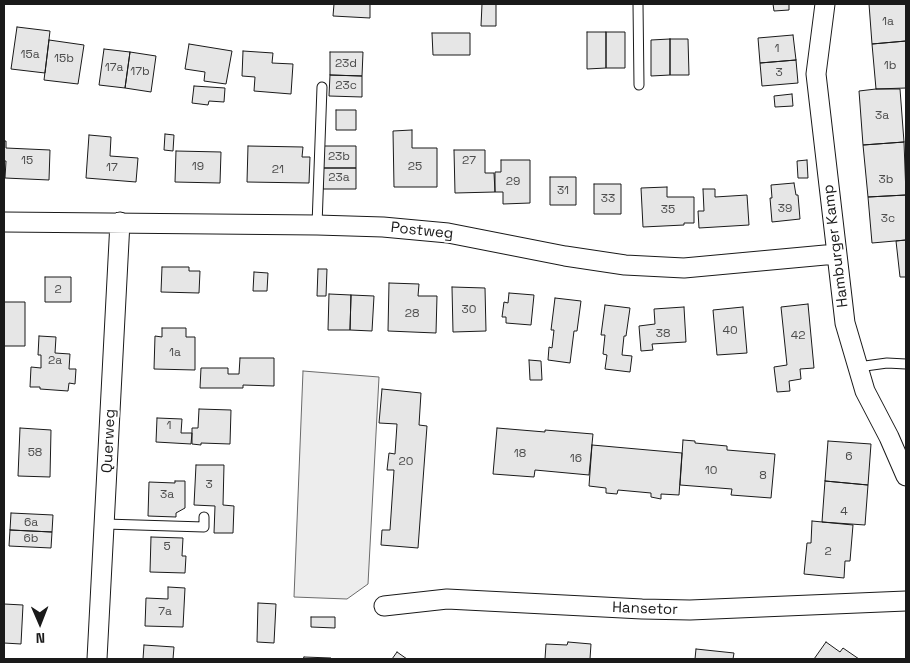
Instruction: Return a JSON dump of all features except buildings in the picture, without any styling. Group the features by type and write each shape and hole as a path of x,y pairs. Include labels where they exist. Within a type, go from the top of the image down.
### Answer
{"street":[{"name":"Hamburger Kamp","path":"825,4 816,74 845,323 865,391 889,436 906,476"},
{"name":"Postweg","path":"4,222 120,222 383,227 448,233 564,256 626,265 684,268 836,254"},
{"name":"Querweg","path":"97,659 120,222"},
{"name":"Hansetor","path":"384,606 447,598 690,610 906,601"}],"lane":[{"path":"638,4 639,85"},
{"path":"317,225 322,87"},
{"path":"858,367 887,363 906,364"},
{"path":"105,524 204,527 204,517"}],"shaded area":[{"path":"303,371 379,377 368,584 347,599 294,597"}]}
